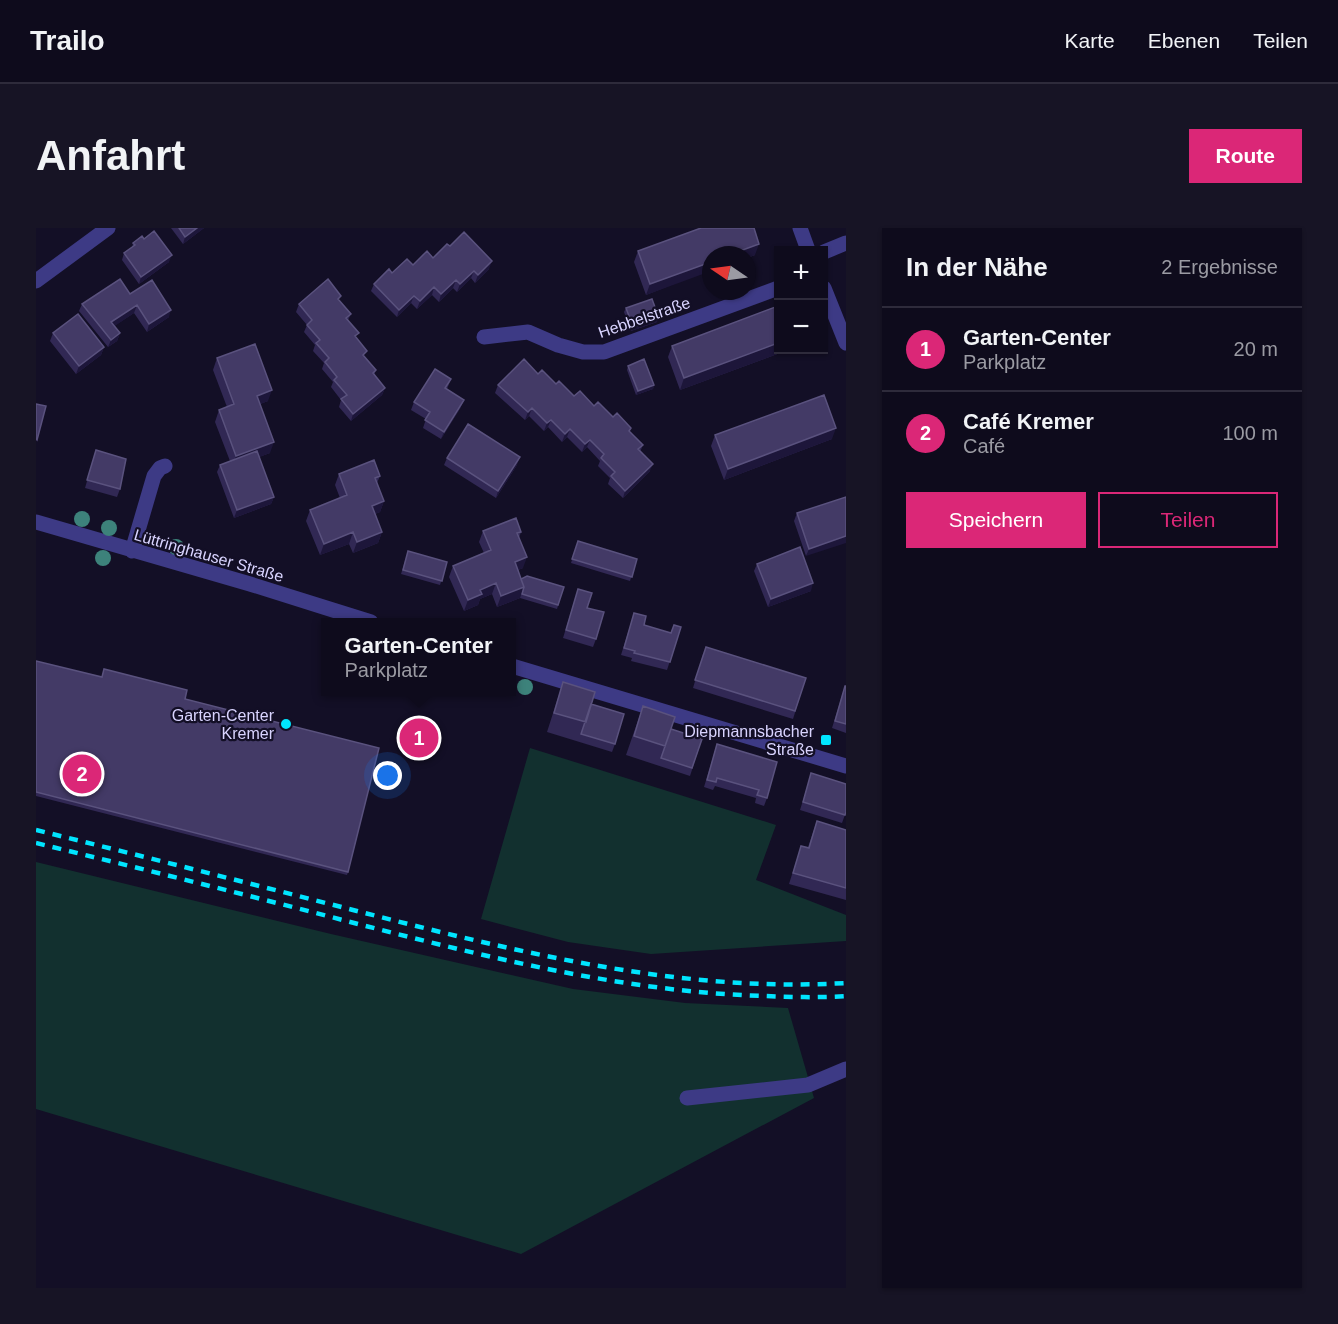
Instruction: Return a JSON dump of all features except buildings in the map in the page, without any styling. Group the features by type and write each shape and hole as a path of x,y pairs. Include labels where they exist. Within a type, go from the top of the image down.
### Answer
{"street":[{"path":"36,281 108,228"},
{"path":"800,228 807,246"},
{"path":"828,250 846,243"},
{"name":"Hebbelstraße","path":"484,336 528,332 558,345 583,352 604,351 774,289"},
{"path":"828,298 846,343"},
{"path":"132,551 154,476 160,468 165,466"},
{"name":"Lüttringhauser Straße","path":"36,522 358,618"},
{"path":"516,667 846,766"},
{"path":"687,1098 808,1085 846,1070"}],"green space":[{"path":"530,748 776,825 756,880 846,915 846,941 651,954 568,942 481,919"},
{"path":"36,862 331,934 573,989 685,1003 788,1008 814,1098 521,1254 36,1109"}],"railway":[{"path":"36,830 474,940 597,966 721,982 846,983"},
{"path":"36,843 458,949 559,971 661,988 712,993 795,997 846,996"}],"place":[{"name":"Garten-Center Kremer","path":"286,724"},
{"name":"Garten-Center","path":"419,738"},
{"name":"Diepmannsbacher Straße","path":"826,740"},
{"name":"Café Kremer","path":"82,774"}]}
